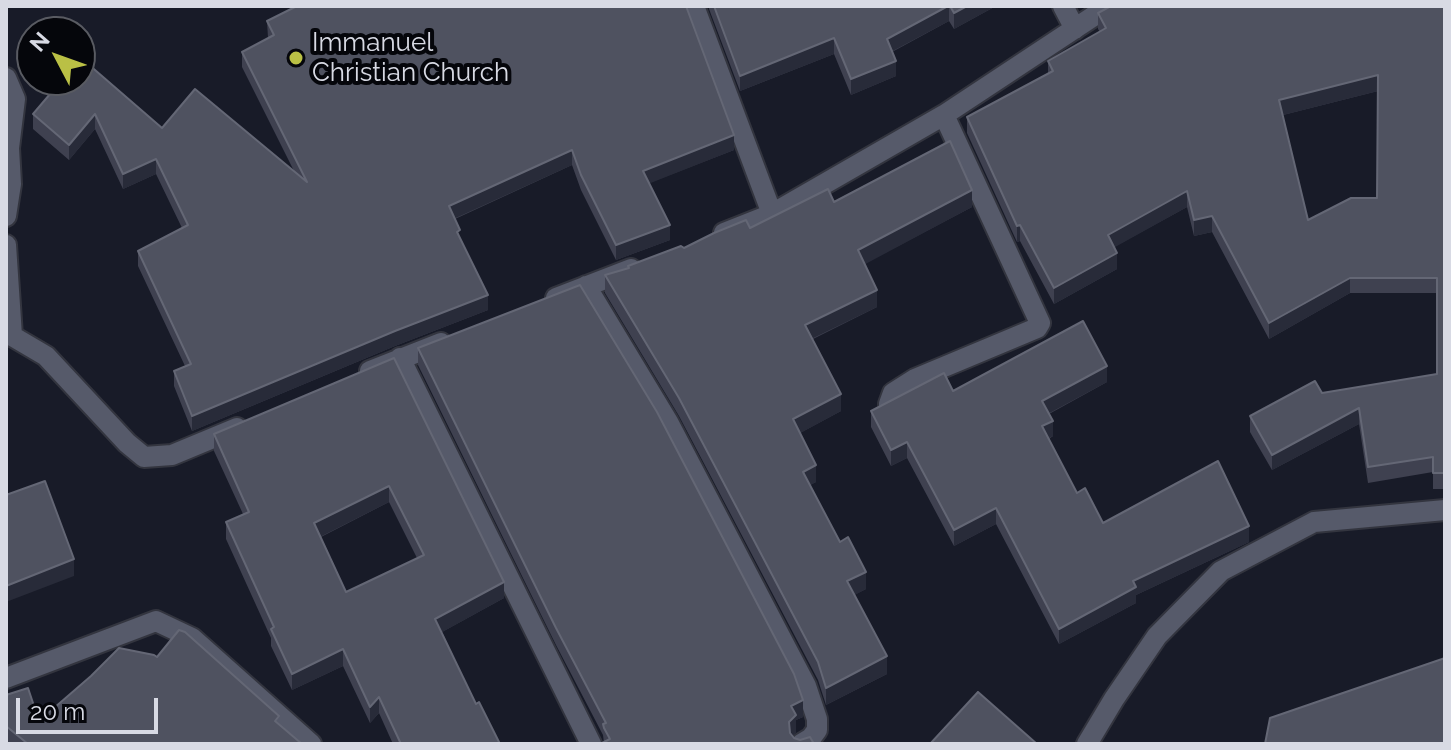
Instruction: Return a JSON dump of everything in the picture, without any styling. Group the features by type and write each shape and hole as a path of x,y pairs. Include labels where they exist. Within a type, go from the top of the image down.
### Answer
{"street":[{"path":"694,6 772,214"},
{"path":"1063,6 1075,29"},
{"path":"701,242 772,214 944,115 1109,6"},
{"path":"6,78 15,99 9,148 11,184 7,209"},
{"path":"889,404 893,393 915,379 1037,328 1040,323 944,115"},
{"path":"6,245 9,336 46,356 127,443 144,457 172,455 257,419"},
{"path":"544,303 644,264"},
{"path":"586,286 668,422 806,686 817,719 817,730 801,744"},
{"path":"357,377 458,336"},
{"path":"400,358 591,744"},
{"path":"1087,744 1157,636 1221,571 1314,522 1445,510"},
{"path":"6,678 156,621 192,638 311,744"}],"building":[{"path":"297,6 686,6 734,135 643,171 670,225 616,245 572,150 449,206 460,230 457,232 488,295 192,416 174,371 191,364 138,251 188,225 156,159 123,174 95,114 69,145 33,114 48,96 96,96 96,71 162,128 195,89 307,182 242,52 274,35 267,21"},
{"path":"714,6 948,6 887,39 896,61 851,79 834,38 740,76"},
{"path":"950,6 967,6 954,13"},
{"path":"1111,6 1445,6 1445,473 1433,473 1433,457 1368,467 1359,408 1272,455 1250,416 1315,381 1322,393 1437,374 1437,278 1350,278 1269,323 1212,216 1194,220 1187,191 1108,235 1117,253 1054,288 1020,225 1017,226 967,117 1053,71 1048,61 1106,28 1098,13","holes":["1378,75 1377,198 1351,198 1308,220 1279,100"]},
{"path":"950,141 972,190 858,250 877,290 805,325 841,394 793,419 816,465 803,472 840,542 848,537 866,572 847,581 887,656 826,688 818,662 679,398 605,275 681,246 684,248 746,220 750,228 828,189 834,202"},
{"path":"580,285 657,412 794,674 803,700 791,706 796,715 789,722 790,733 800,740 810,737 814,744 600,744 610,739 603,724 606,723 418,348"},
{"path":"1083,321 1107,366 1042,401 1053,421 1042,426 1077,493 1085,488 1103,523 1218,461 1249,526 1133,581 1136,587 1059,629 996,508 954,530 907,442 891,450 871,411 944,373 953,391"},
{"path":"394,358 504,582 435,619 476,704 479,702 500,744 401,744 379,697 370,707 343,649 292,674 226,522 249,512 214,434","holes":["389,486 424,555 346,592 314,523"]},
{"path":"45,481 74,559 6,586 6,495"},
{"path":"179,630 279,716 275,721 302,744 28,744 6,726 6,695 28,688 39,721 119,648 157,657"},
{"path":"1445,658 1445,744 1265,744 1270,718"},
{"path":"978,692 1037,744 930,744"}],"place":[{"name":"Immanuel Christian Church","path":"296,58"}]}
